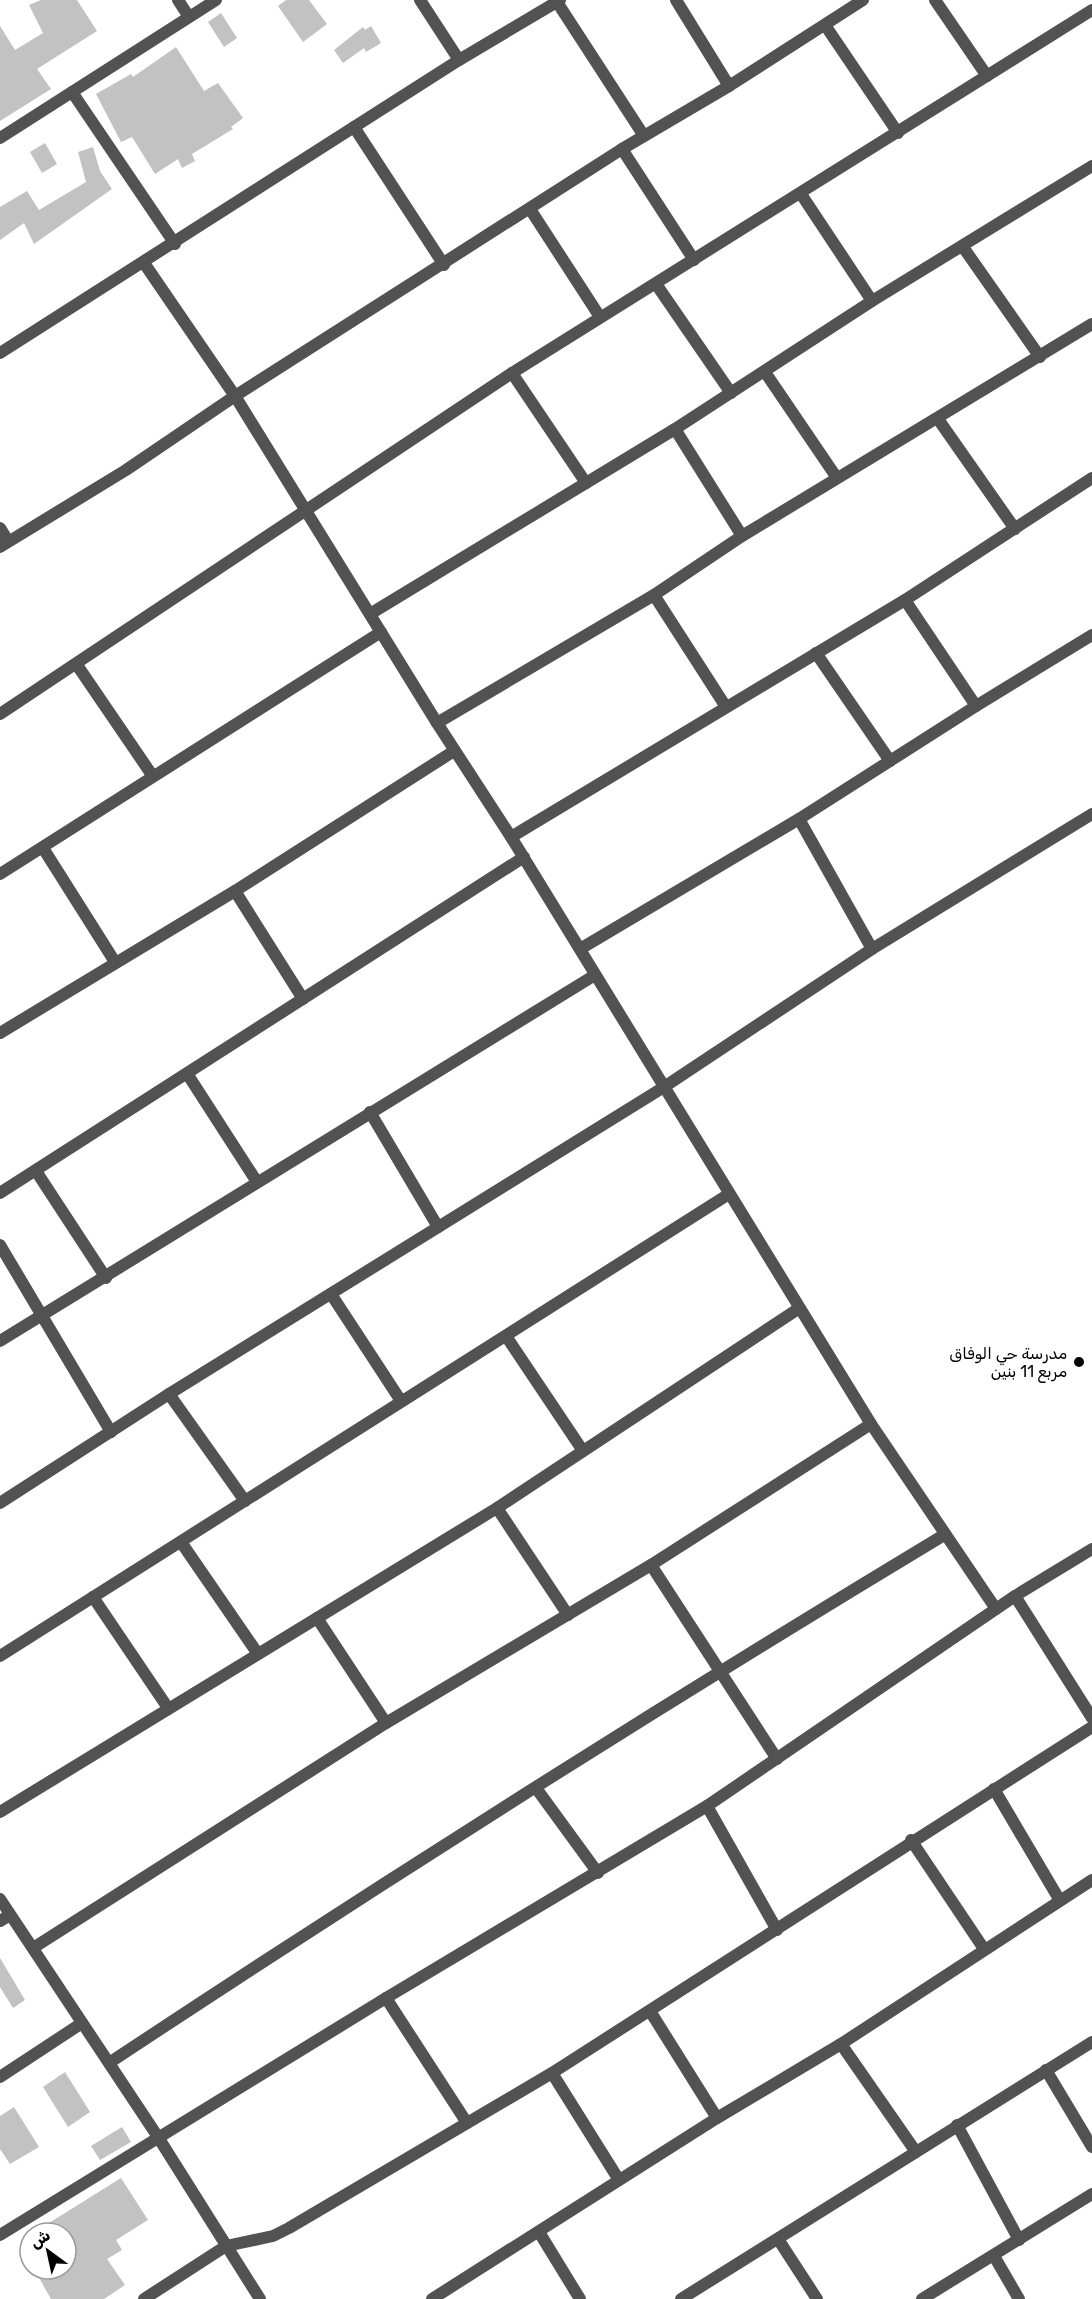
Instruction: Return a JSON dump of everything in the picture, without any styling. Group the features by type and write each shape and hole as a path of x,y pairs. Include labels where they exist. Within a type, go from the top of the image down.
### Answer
{"street":[{"path":"178,0 189,17"},
{"path":"0,138 216,0"},
{"path":"420,0 459,60"},
{"path":"676,0 729,86"},
{"path":"0,528 4,544 126,470 235,396 444,265 622,149 729,86 863,0"},
{"path":"935,0 987,76"},
{"path":"0,353 175,244 459,60 559,1 644,136"},
{"path":"0,714 77,665 305,509 512,373 1092,10"},
{"path":"825,25 898,133"},
{"path":"72,92 175,244"},
{"path":"354,127 444,265"},
{"path":"622,149 694,260"},
{"path":"370,614 675,429 872,301 1092,166"},
{"path":"801,194 872,301"},
{"path":"530,209 600,317"},
{"path":"963,247 1040,357"},
{"path":"144,263 235,396 436,723 524,857 798,1309 944,1535 996,1609"},
{"path":"656,284 731,393"},
{"path":"436,723 654,595 742,536 1092,324"},
{"path":"765,372 837,478"},
{"path":"512,373 586,483"},
{"path":"938,419 1015,529"},
{"path":"675,429 742,536"},
{"path":"511,837 905,600 1092,478"},
{"path":"654,595 726,707"},
{"path":"905,600 976,705"},
{"path":"0,874 152,775 381,632"},
{"path":"580,950 799,819 976,705 1090,641"},
{"path":"816,653 890,761"},
{"path":"77,665 152,775"},
{"path":"0,1033 114,962 235,891 454,751"},
{"path":"0,1503 169,1394 664,1087 872,949 1092,814"},
{"path":"799,819 872,949"},
{"path":"43,848 114,962"},
{"path":"0,1193 188,1075 524,857"},
{"path":"235,891 303,999"},
{"path":"0,1341 106,1278 370,1112 595,975"},
{"path":"188,1075 258,1182"},
{"path":"370,1112 438,1227"},
{"path":"36,1171 106,1278"},
{"path":"0,1656 729,1194"},
{"path":"0,1245 111,1432"},
{"path":"332,1294 401,1401"},
{"path":"0,1812 497,1508 798,1309"},
{"path":"506,1336 583,1451"},
{"path":"169,1394 245,1500"},
{"path":"33,1948 386,1723 651,1565 871,1424"},
{"path":"497,1508 568,1615"},
{"path":"109,2063 322,1922 718,1671 944,1535"},
{"path":"181,1542 258,1654"},
{"path":"0,2235 386,1998 598,1874 707,1806 996,1609 1092,1549"},
{"path":"651,1565 777,1759"},
{"path":"1016,1596 1092,1718"},
{"path":"93,1597 168,1708"},
{"path":"317,1618 386,1723"},
{"path":"144,2299 226,2246 273,2236 289,2228 552,2073 777,1930 911,1840 1092,1727"},
{"path":"536,1788 598,1874"},
{"path":"994,1789 1059,1899"},
{"path":"707,1806 777,1930"},
{"path":"911,1840 984,1949"},
{"path":"432,2299 717,2118 841,2044 1059,1899 1092,1880"},
{"path":"0,1899 5,1918 33,1948 158,2137 260,2299"},
{"path":"386,1998 467,2123"},
{"path":"651,2011 717,2118"},
{"path":"0,2077 82,2023"},
{"path":"681,2299 695,2295 778,2239 1092,2042"},
{"path":"841,2044 916,2152"},
{"path":"1046,2070 1092,2147"},
{"path":"552,2073 619,2181"},
{"path":"957,2125 1019,2240"},
{"path":"922,2299 1092,2194"},
{"path":"539,2232 580,2299"},
{"path":"778,2239 818,2299"},
{"path":"994,2256 1019,2299"}],"building":[{"path":"41,0 77,0 97,31 37,69 51,89 0,121 0,26 15,50 43,33 29,5"},
{"path":"286,0 309,0 327,24 303,42 278,6"},
{"path":"221,13 237,38 224,47 208,22"},
{"path":"371,26 381,43 366,52 364,48 343,63 334,50 363,27 365,30"},
{"path":"176,47 204,91 218,83 243,118 231,127 233,129 192,154 195,161 182,168 178,159 155,174 132,137 121,142 96,94 131,74 133,77"},
{"path":"45,143 57,164 42,173 30,152"},
{"path":"93,147 100,171 112,189 34,244 24,223 0,240 0,207 27,191 39,210 86,182 78,152"},
{"path":"0,1958 25,2000 13,2008 0,1987"},
{"path":"65,2072 90,2112 68,2127 43,2087"},
{"path":"14,2107 39,2147 10,2164 0,2149 0,2116"},
{"path":"122,2127 131,2142 100,2160 91,2146"},
{"path":"121,2178 148,2220 116,2240 122,2250 107,2259 125,2285 104,2299 51,2299 41,2281 78,2281 78,2221 52,2221"}],"place":[{"name":"مدرسة حي الوفاق مربع 11 بنين","path":"1079,1362"}]}
